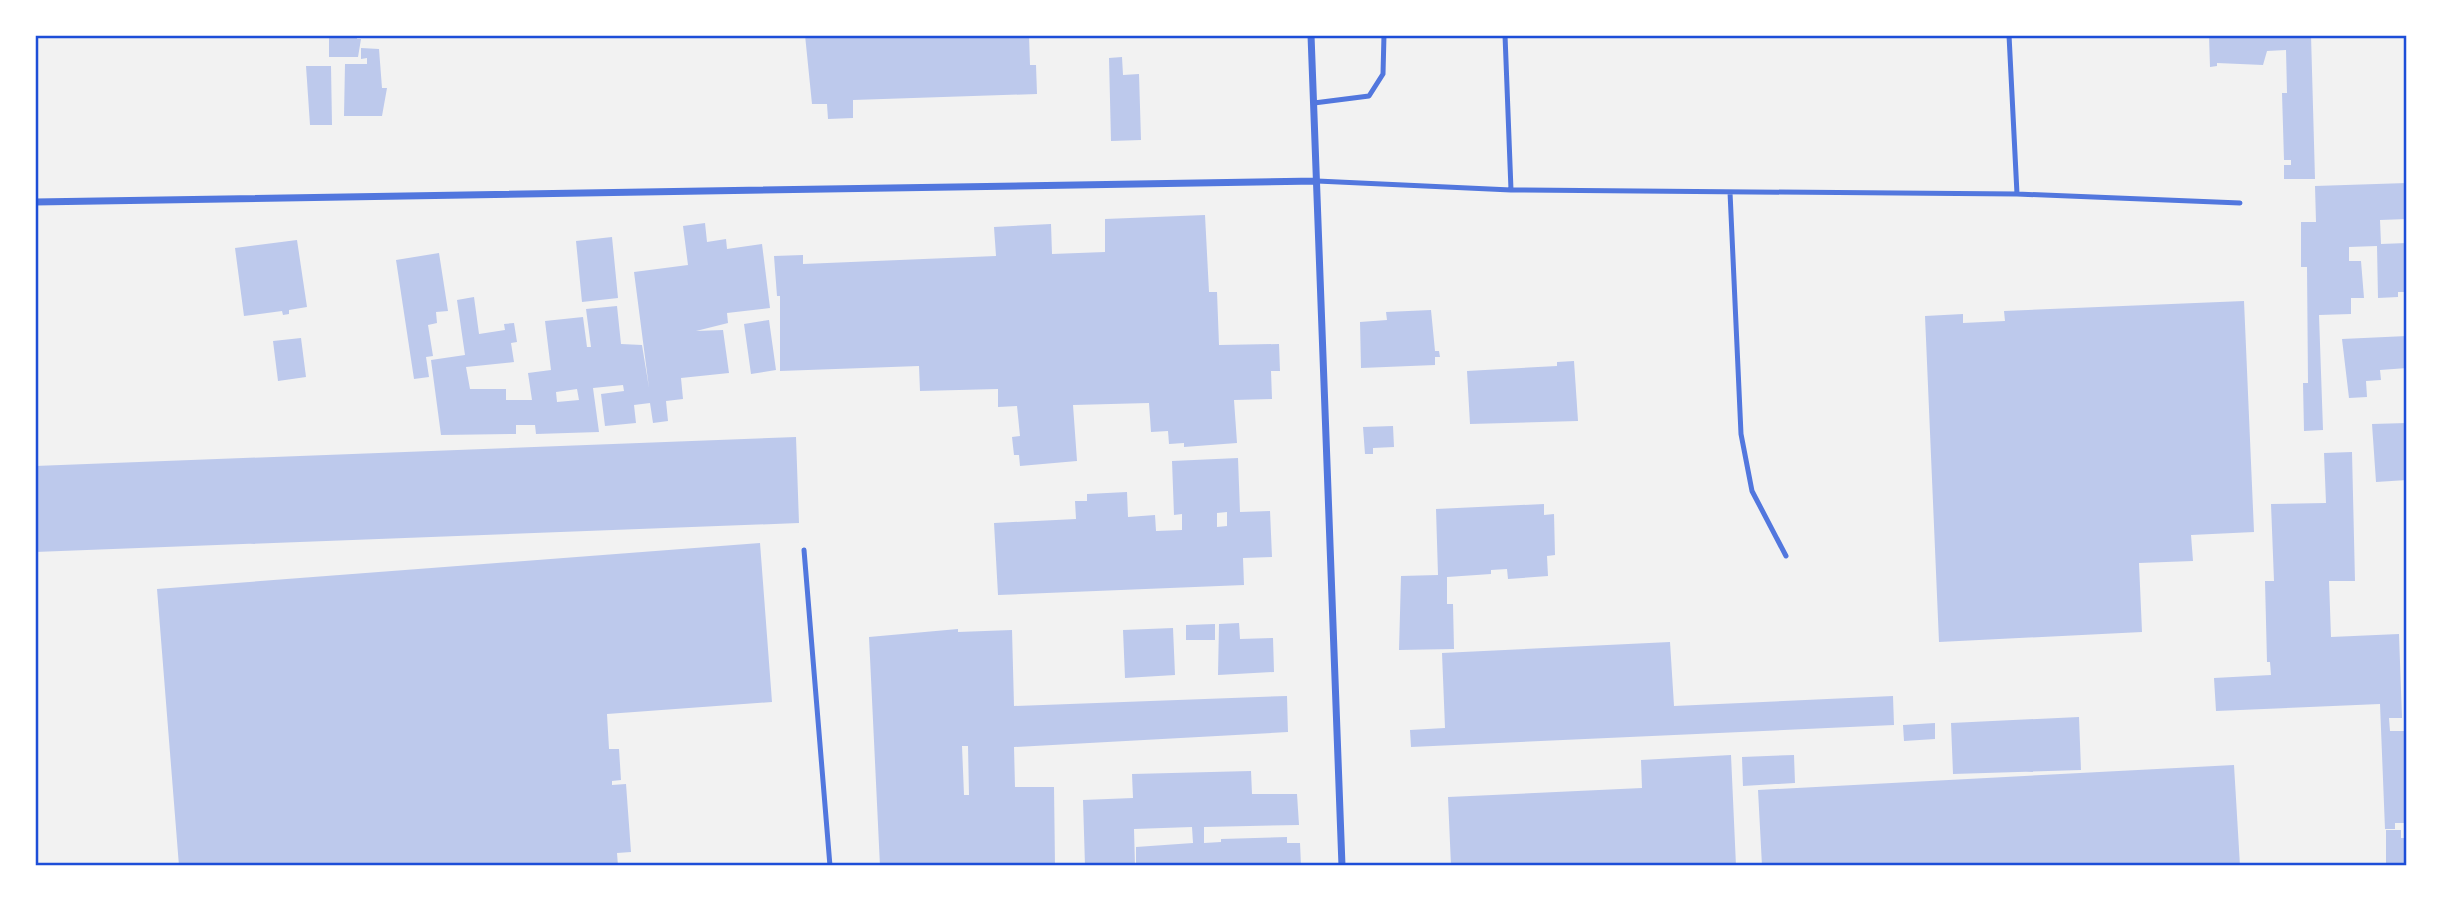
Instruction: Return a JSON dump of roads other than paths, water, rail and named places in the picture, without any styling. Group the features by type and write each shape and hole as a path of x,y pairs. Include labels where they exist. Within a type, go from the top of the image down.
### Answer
{"street":[{"path":"1311,35 1342,866"},
{"path":"35,202 1317,181"}],"lane":[{"path":"1314,103 1369,96 1383,74 1384,35"},
{"path":"1505,35 1511,190"},
{"path":"2009,35 2017,194"},
{"path":"1317,181 1511,190 2017,194 2240,203"},
{"path":"1730,192 1741,434 1752,491 1786,556"},
{"path":"804,550 830,866"}]}
